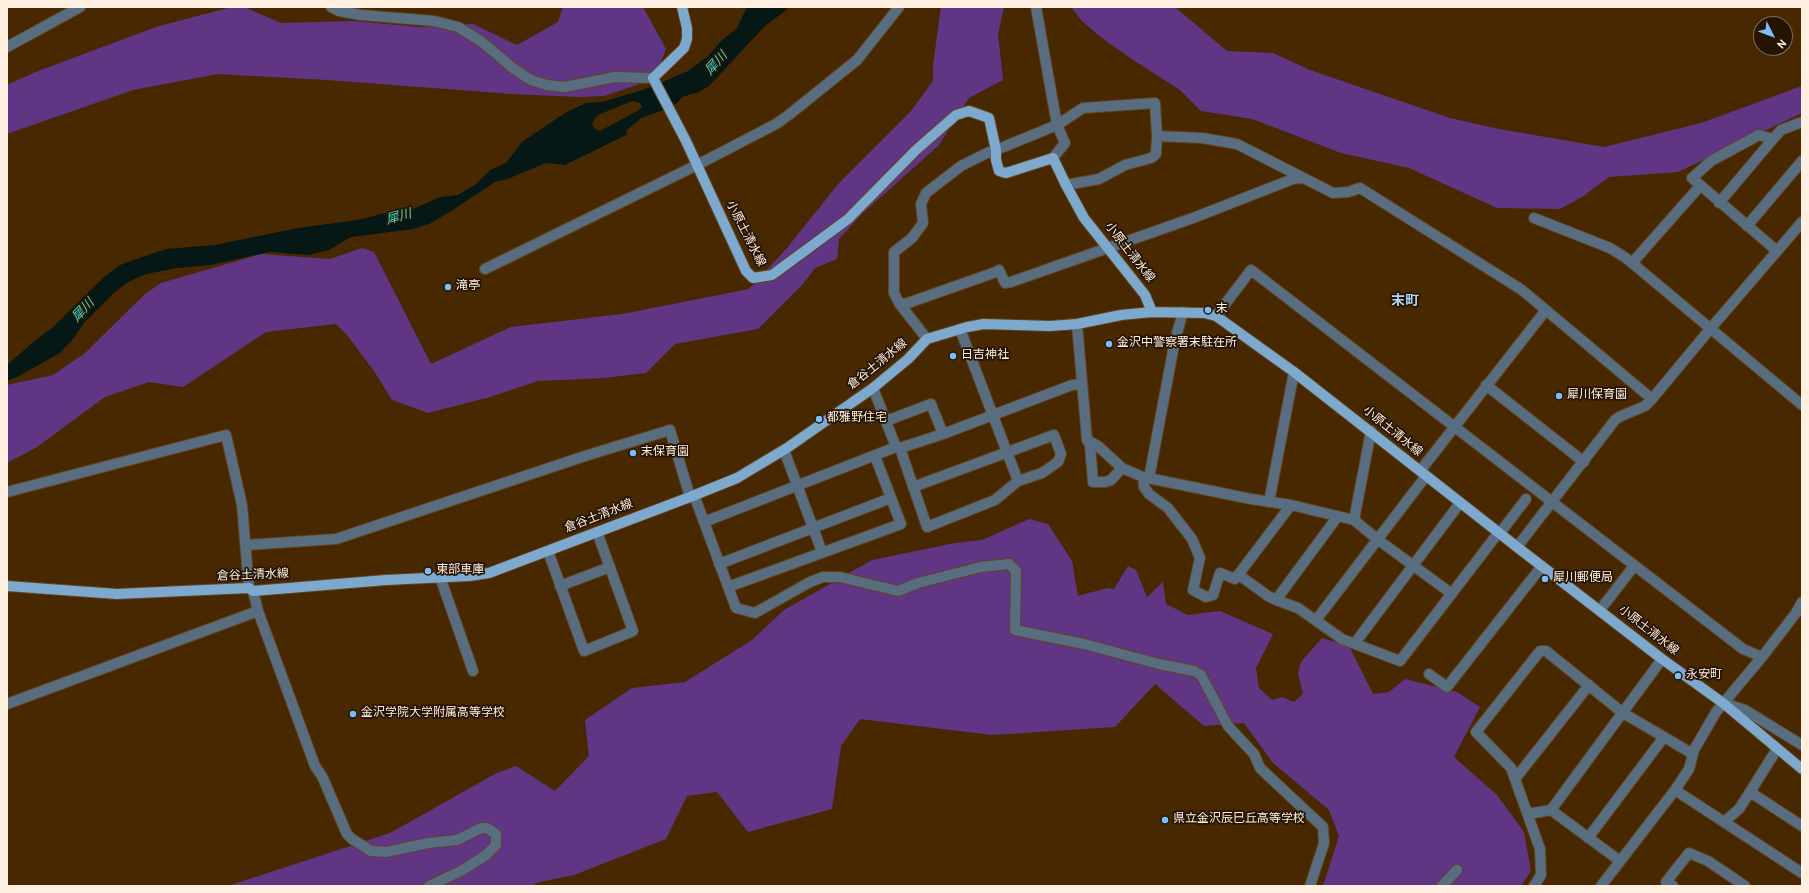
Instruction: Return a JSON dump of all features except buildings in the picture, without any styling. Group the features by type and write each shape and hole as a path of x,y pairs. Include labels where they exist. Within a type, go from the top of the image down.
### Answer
{"main road":[{"path":"653,79 684,48 687,39 687,28 682,7"},
{"name":"小原土清水線","path":"653,79 686,140 746,271 753,278 772,275 848,219 916,150 956,115 969,111 989,118 999,171 1006,173 1053,158 1084,218 1145,295 1152,312 1204,313 1216,316 1294,372 1460,503 1662,659 1723,703 1777,750 1802,769"},
{"name":"倉谷土清水線","path":"7,586 117,594 251,590 468,576 489,573 737,478 784,450 873,388 908,359 928,339 960,329 984,324 1050,326 1077,324 1121,315 1152,312"}],"street":[{"path":"7,47 80,7"},
{"path":"331,7 340,11 361,15 428,20 458,27 482,42 514,69 531,80 547,85 564,87 615,77 653,79"},
{"path":"485,269 697,166 776,124 857,60 899,7"},
{"path":"1036,7 1057,125 1065,143 1053,158"},
{"path":"928,339 899,302 894,293 894,252 912,238 923,223 922,204 926,193 961,166 989,152 996,152 1057,125 1084,108 1155,103 1156,154 1151,158 1125,165 1099,179 1066,185"},
{"path":"1719,203 1781,130 1802,122"},
{"path":"1773,139 1759,135 1711,161 1692,178 1719,203 1777,251"},
{"path":"1156,136 1202,138 1236,144 1333,192 1348,192 1360,188 1522,290 1652,399"},
{"path":"1747,226 1802,161"},
{"path":"899,302 904,304 999,270 1005,283 1011,282 1108,248 1293,179 1303,178"},
{"path":"1632,262 1700,186"},
{"path":"1534,218 1610,248 1632,262 1802,405"},
{"path":"1518,547 1551,502 1619,417 1645,406 1652,399 1802,222"},
{"path":"1216,316 1251,270 1743,649 1762,657"},
{"path":"1316,620 1377,539 1455,428 1485,390 1486,385 1546,310"},
{"path":"1183,312 1175,340 1144,487 1149,494 1168,508 1192,539 1200,558 1193,590 1206,597 1213,595 1220,573 1236,579 1291,506"},
{"path":"1077,324 1087,440 1090,445 1092,482 1105,482 1111,480 1122,468"},
{"path":"960,329 1018,482"},
{"path":"1269,502 1294,372"},
{"path":"704,522 898,447 944,434 1072,385 1082,384"},
{"path":"1486,385 1584,462"},
{"path":"873,388 898,447 927,527 995,500 1018,482 1042,473 1058,462 1060,454 1054,435 913,487"},
{"path":"886,421 931,404 944,434"},
{"path":"246,545 336,539 600,451 670,430 692,496 704,522 736,608 755,613 810,582 822,577 840,577 898,591 918,583 981,567 1009,564 1016,571 1015,630 1084,644 1159,664 1194,671 1201,676 1228,726 1254,754 1260,768 1323,827 1324,842 1310,886"},
{"path":"1354,520 1371,432"},
{"path":"7,492 226,436 242,504 251,590 315,766 322,776 348,834 352,839 370,851 386,852 428,843 457,840 481,828 487,828 496,834 496,845 482,858 461,871 429,886"},
{"path":"1087,440 1098,446 1122,468 1146,478 1291,506 1354,520 1377,539 1452,594"},
{"path":"784,450 822,552"},
{"path":"728,588 901,524 875,456"},
{"path":"719,564 891,498"},
{"path":"1239,575 1268,596 1298,608 1342,639 1400,661 1526,499"},
{"path":"1354,643 1460,503"},
{"path":"1276,600 1338,516"},
{"path":"548,551 584,651 633,631 597,532"},
{"path":"1429,674 1447,687 1542,566"},
{"path":"1600,610 1634,566"},
{"path":"560,586 610,567"},
{"path":"440,577 473,671"},
{"path":"1601,886 1675,790 1689,769 1694,750 1716,712 1799,612 1802,602"},
{"path":"7,704 258,611"},
{"path":"1534,886 1541,875 1540,849 1511,768 1476,732 1483,720 1540,651 1546,651 1623,713 1693,754"},
{"path":"1528,814 1551,810 1662,659"},
{"path":"1515,779 1589,685"},
{"path":"1723,703 1745,710 1802,746"},
{"path":"1588,838 1664,737"},
{"path":"1724,822 1739,809 1777,750"},
{"path":"1675,790 1802,873"},
{"path":"1750,792 1802,826"},
{"path":"1551,810 1620,861"},
{"path":"1673,886 1666,882 1689,853 1708,861 1745,886"},
{"path":"1442,886 1457,870"}],"shaded area":[{"path":"232,7 244,7 281,23 353,21 420,27 473,24 517,45 558,22 563,7 643,7 666,49 657,72 637,85 604,96 580,97 512,94 327,80 218,74 133,90 7,134 7,85 38,71 159,26"},
{"path":"941,7 1004,7 998,34 1003,80 969,98 939,145 863,213 839,239 837,259 815,268 803,284 758,329 675,344 646,373 604,378 538,381 490,397 428,413 392,400 374,371 347,335 336,324 266,332 183,387 149,382 105,397 37,447 7,463 7,385 53,375 85,353 145,294 161,283 261,254 330,259 362,248 374,252 431,364 511,327 622,314 749,289 787,248 839,183 911,111 933,81 933,65"},
{"path":"1071,7 1175,7 1227,51 1273,53 1310,70 1450,118 1499,129 1604,147 1701,123 1802,86 1802,113 1678,172 1609,177 1582,197 1560,209 1497,208 1409,168 1341,153 1252,119 1201,111 1180,90 1130,58 1098,35 1082,21"},
{"path":"1029,519 1048,524 1072,561 1078,596 1107,588 1114,589 1128,566 1136,570 1147,597 1163,582 1166,604 1188,615 1220,611 1273,634 1256,668 1259,688 1272,700 1282,697 1294,702 1303,694 1298,674 1301,662 1322,638 1349,646 1373,694 1389,692 1405,679 1457,692 1480,707 1454,757 1497,795 1524,832 1531,871 1521,886 1323,886 1339,836 1329,810 1273,763 1244,723 1204,726 1155,684 1115,727 992,735 860,719 841,746 832,809 748,832 717,792 687,796 666,839 574,875 540,882 531,886 228,886 390,833 495,774 516,766 555,791 589,756 585,720 632,688 685,682 752,640 784,610 872,560 955,543 982,540"}],"water":[{"name":"犀川","path":"747,7 790,7 765,26 709,86 699,92 682,97 677,103 661,111 641,118 628,129 626,132 628,134 565,165 546,163 510,178 495,182 429,224 414,229 351,237 329,250 309,255 269,252 211,265 177,268 146,274 128,282 116,291 84,323 73,339 60,353 7,381 7,365 52,328 104,277 122,264 166,249 215,245 298,228 358,220 397,210 411,210 440,197 458,195 476,184 490,170 506,163 522,142 565,113 586,103 602,102 646,89 688,71 708,56 721,41 737,28","holes":["632,101 640,103 642,107 639,110 600,131 592,125 594,119 600,114"]}],"place":[{"name":"滝亭","path":"448,287"},
{"name":"末","path":"1208,310"},
{"name":"金沢中警察署末駐在所","path":"1109,344"},
{"name":"日吉神社","path":"953,356"},
{"name":"犀川保育園","path":"1559,396"},
{"name":"都雅野住宅","path":"819,419"},
{"name":"末保育園","path":"633,453"},
{"name":"東部車庫","path":"428,571"},
{"name":"犀川郵便局","path":"1545,579"},
{"name":"永安町","path":"1678,676"},
{"name":"金沢学院大学附属高等学校","path":"353,714"},
{"name":"県立金沢辰巳丘高等学校","path":"1165,820"}],"district":[{"name":"末町","path":"1405,302"}]}
